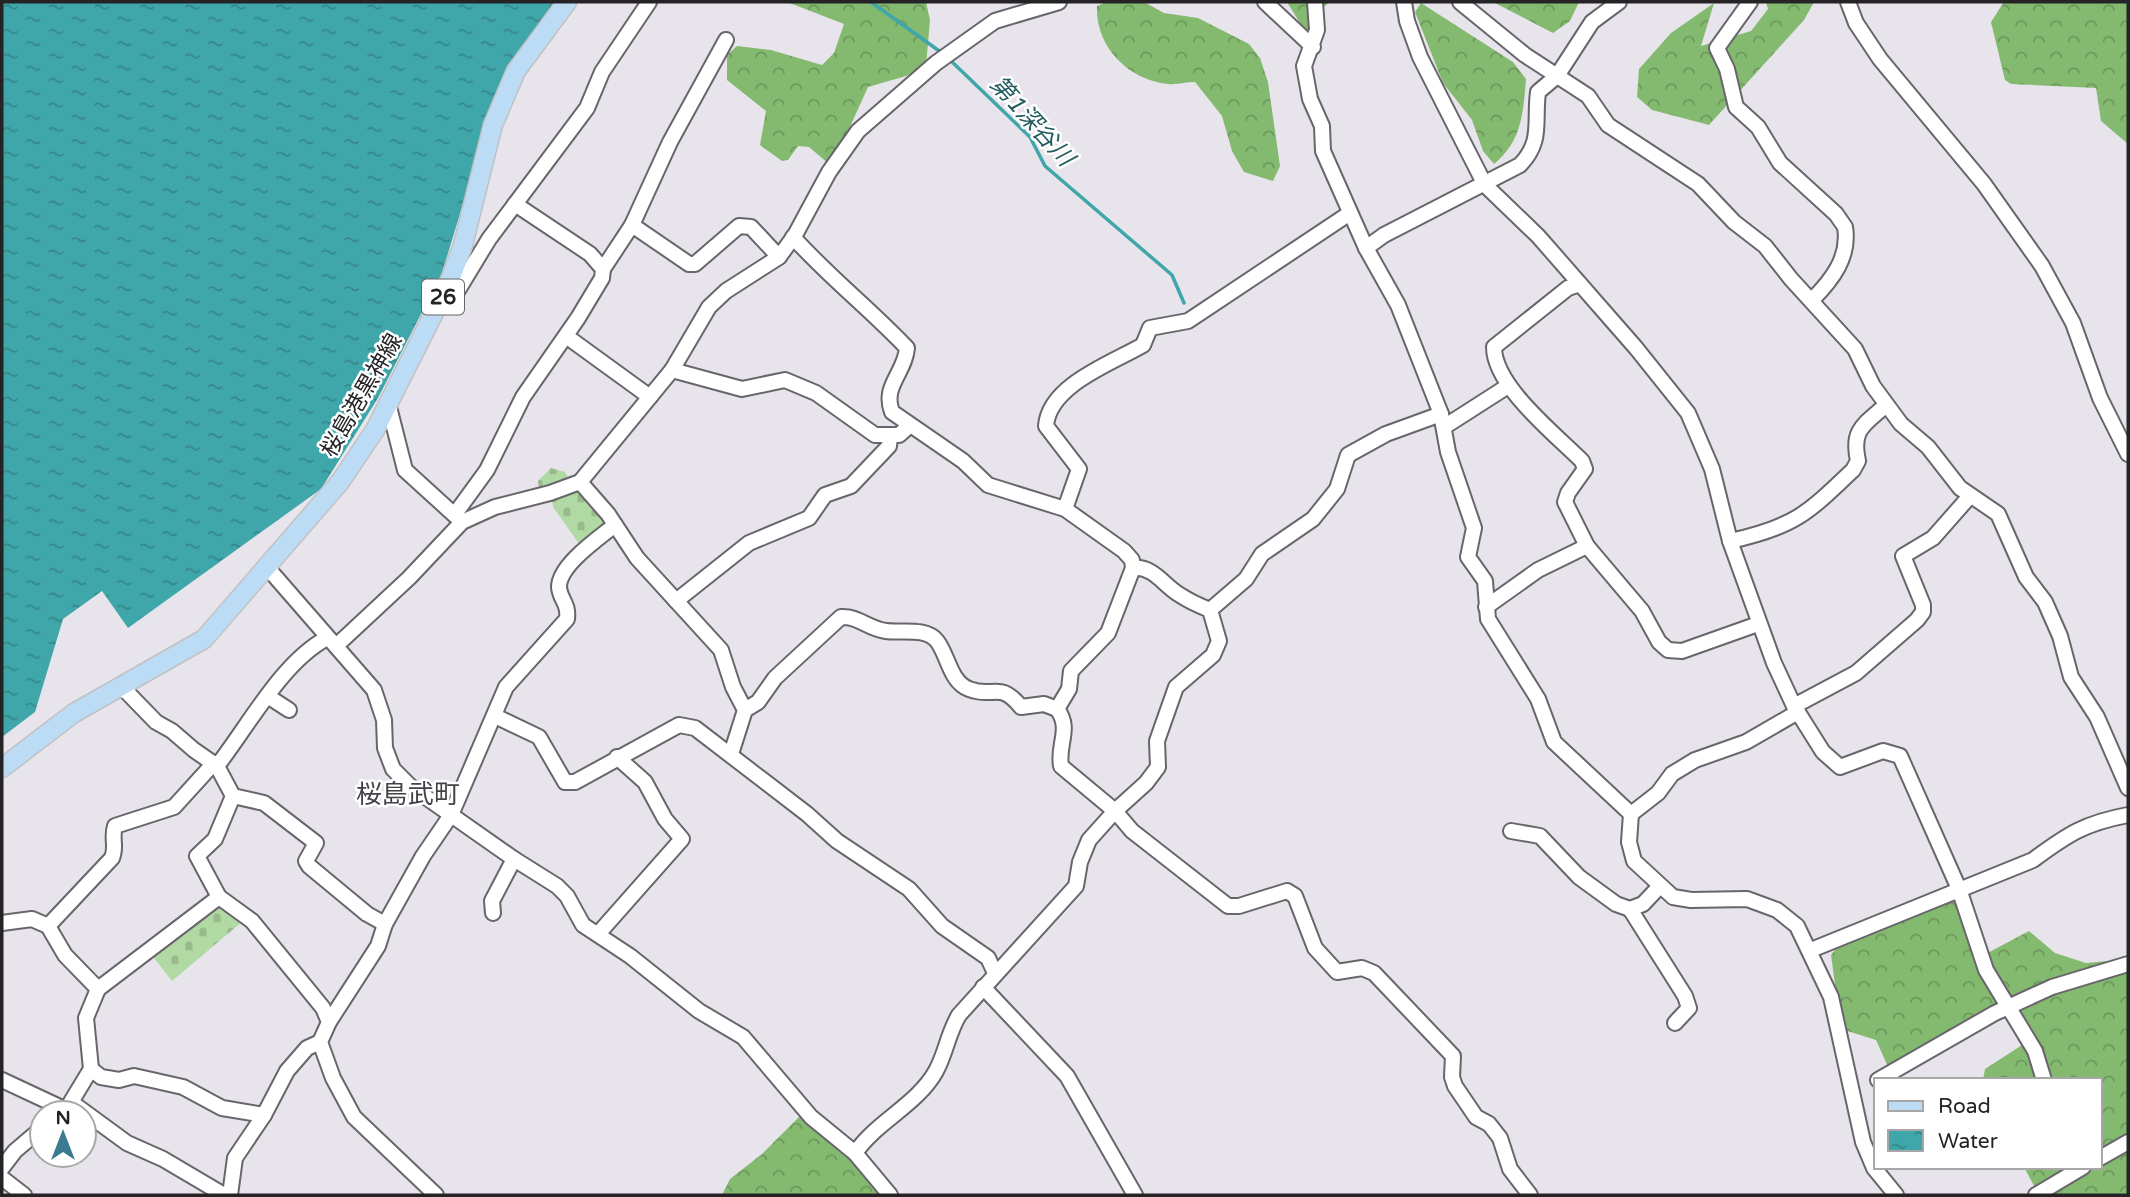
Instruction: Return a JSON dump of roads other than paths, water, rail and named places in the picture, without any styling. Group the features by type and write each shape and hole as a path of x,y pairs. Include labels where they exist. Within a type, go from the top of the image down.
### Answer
{"main road":[{"name":"桜島港黒神線","path":"2,768 74,713 204,639 220,624 266,566 340,482 375,430 439,306 463,245 486,147 516,71 567,2"}],"street":[{"path":"439,306 458,290 515,204 587,108 602,72 649,2"},
{"path":"458,518 580,482 672,370 709,307 726,291 779,257 829,172 858,131 936,63 995,21 1059,2"},
{"path":"1265,2 1313,47"},
{"path":"1315,2 1317,30 1304,66 1310,99 1322,126 1323,151 1366,248 1398,305 1443,421 1448,452 1474,528 1468,557 1485,581 1486,607 1496,632 1538,699 1554,742 1631,814"},
{"path":"1404,2 1406,21 1420,57 1485,185 1538,236 1688,413 1712,469 1730,541 1758,624 1796,709 1823,752 1840,767 1883,751 1900,757 1959,889 1986,970 2035,1052 2043,1078"},
{"path":"1460,2 1557,76 1588,96 1608,125 1698,184 1734,222 1765,246 1855,349 1872,386 1901,424 1928,447 1960,488 1998,514 2026,577 2045,602 2060,636 2071,677 2097,716 2128,788"},
{"path":"1366,248 1384,235 1520,165 1532,153 1537,137 1538,92 1557,76 1592,22 1619,2"},
{"path":"1750,2 1717,48 1727,69 1736,107 1758,127 1780,163 1836,214 1845,227 1841,260 1832,279 1812,300"},
{"path":"1848,2 1856,23 1880,59 1984,184 2042,266 2073,323 2100,398 2128,454"},
{"path":"48,926 112,858 116,851 112,835 115,826 174,807 216,765 309,648 331,642 427,560 458,518 487,470 523,397 602,278 603,269 632,225 670,142 726,40"},
{"path":"515,204 590,254 603,269"},
{"path":"1065,509 1079,478 1079,469 1049,433 1046,426 1049,411 1089,373 1143,345 1150,328 1188,321 1350,213"},
{"path":"632,225 689,264 695,264 739,226 751,228 779,257"},
{"path":"793,237 827,275 843,290 864,302 907,348 906,360 889,388 887,400 892,412 963,461 988,485 1065,509 1124,551 1132,560 1133,568 1108,633 1071,671 1069,689 1057,709"},
{"path":"1580,284 1569,288 1494,347 1494,356 1508,386 1582,461 1586,469 1568,492 1565,502 1587,546 1642,611 1659,642 1668,650 1682,651 1758,624"},
{"path":"566,336 650,397"},
{"path":"672,370 742,389 785,380 816,393 875,435 900,435 909,426"},
{"path":"1213,609 1246,579 1262,554 1313,519 1338,489 1348,455 1386,434 1443,421 1508,386"},
{"path":"388,402 405,470 458,518"},
{"path":"1730,541 1771,532 1808,513 1853,470 1858,461 1854,442 1857,431 1886,405"},
{"path":"676,601 749,543 809,518 825,495 851,486 889,446 890,437"},
{"path":"580,482 615,525 637,558 722,650 733,687 745,710"},
{"path":"1874,1168 1863,1142 1831,997 1811,950 1797,926 1777,909 1747,899 1673,897 1634,861 1629,842 1631,814 1658,793 1672,774 1695,760 1746,742 1856,673 1917,620 1923,612 1923,605 1903,556 1933,538 1970,496"},
{"path":"230,1195 235,1158 264,1115 287,1071 307,1048 320,1042 329,1022 378,946 385,924 423,856 451,815 506,687 567,619 568,607 559,590 561,576 579,555 615,525"},
{"path":"1486,607 1538,570 1587,546"},
{"path":"266,566 374,690 384,720 385,748 393,769 410,786 557,886 568,897 583,925 630,956 677,995 743,1037 811,1117 855,1153 890,1195"},
{"path":"1133,568 1160,576 1177,594 1213,609"},
{"path":"855,1153 870,1135 914,1098 936,1071 949,1031 995,973 1076,886 1080,862 1089,840 1115,811 1146,783 1158,767 1157,741 1176,687 1213,655 1219,641 1213,609"},
{"path":"731,754 745,710 758,702 775,678 841,617 851,617 882,631 927,633 937,640 960,684 969,689 1002,690 1009,693 1020,707 1044,704 1057,709 1066,730 1059,757 1061,766 1115,811 1132,831 1228,906 1238,906 1287,891 1295,896 1315,948 1337,972 1362,968 1374,972 1453,1056 1452,1077 1455,1086 1476,1116 1489,1124 1500,1138 1510,1169 1530,1195"},
{"path":"122,687 156,722 173,731 216,765 233,796 264,803 316,843 306,861 309,866 367,914 385,924"},
{"path":"269,696 289,710"},
{"path":"495,716 539,737 565,782 575,782 679,725 687,725 731,754 837,841 909,889 943,926 988,958 995,973"},
{"path":"597,934 682,839 665,819 645,782 617,757"},
{"path":"233,796 215,839 197,856 219,897 252,921 323,1008 329,1022"},
{"path":"1811,950 2033,860 2064,837 2094,822 2128,815"},
{"path":"1511,831 1540,836 1579,877 1616,904 1630,909 1685,996 1689,1008 1675,1023"},
{"path":"493,913 492,901 514,859"},
{"path":"1630,909 1643,904 1660,887"},
{"path":"71,1099 91,1069 86,1018 98,989 219,897"},
{"path":"2,924 32,919 48,926 65,955 98,989"},
{"path":"1881,1078 2008,1007 2052,987 2128,964"},
{"path":"983,988 1067,1076 1136,1195"},
{"path":"320,1042 333,1078 354,1117 436,1195"},
{"path":"91,1069 101,1077 119,1080 134,1076 183,1087 222,1108 264,1115"},
{"path":"2,1080 45,1099"},
{"path":"1852,1095 1874,1082"},
{"path":"98,1127 163,1159 224,1195"},
{"path":"2,1168 28,1140"},
{"path":"2102,1157 2128,1142"},
{"path":"1875,1169 1896,1195"},
{"path":"2036,1195 2077,1169"},
{"path":"2,1178 23,1195"}],"water":[{"path":"2,2 559,2 481,145 442,273 378,398 321,489 128,628 102,591 63,619 35,712 2,737"}],"waterway":[{"name":"第1深谷川","path":"871,2 942,53"},
{"name":"第1深谷川","path":"948,58 1030,137 1045,166 1172,275 1184,303"}],"district":[{"name":"桜島武町","path":"408,794"}]}
